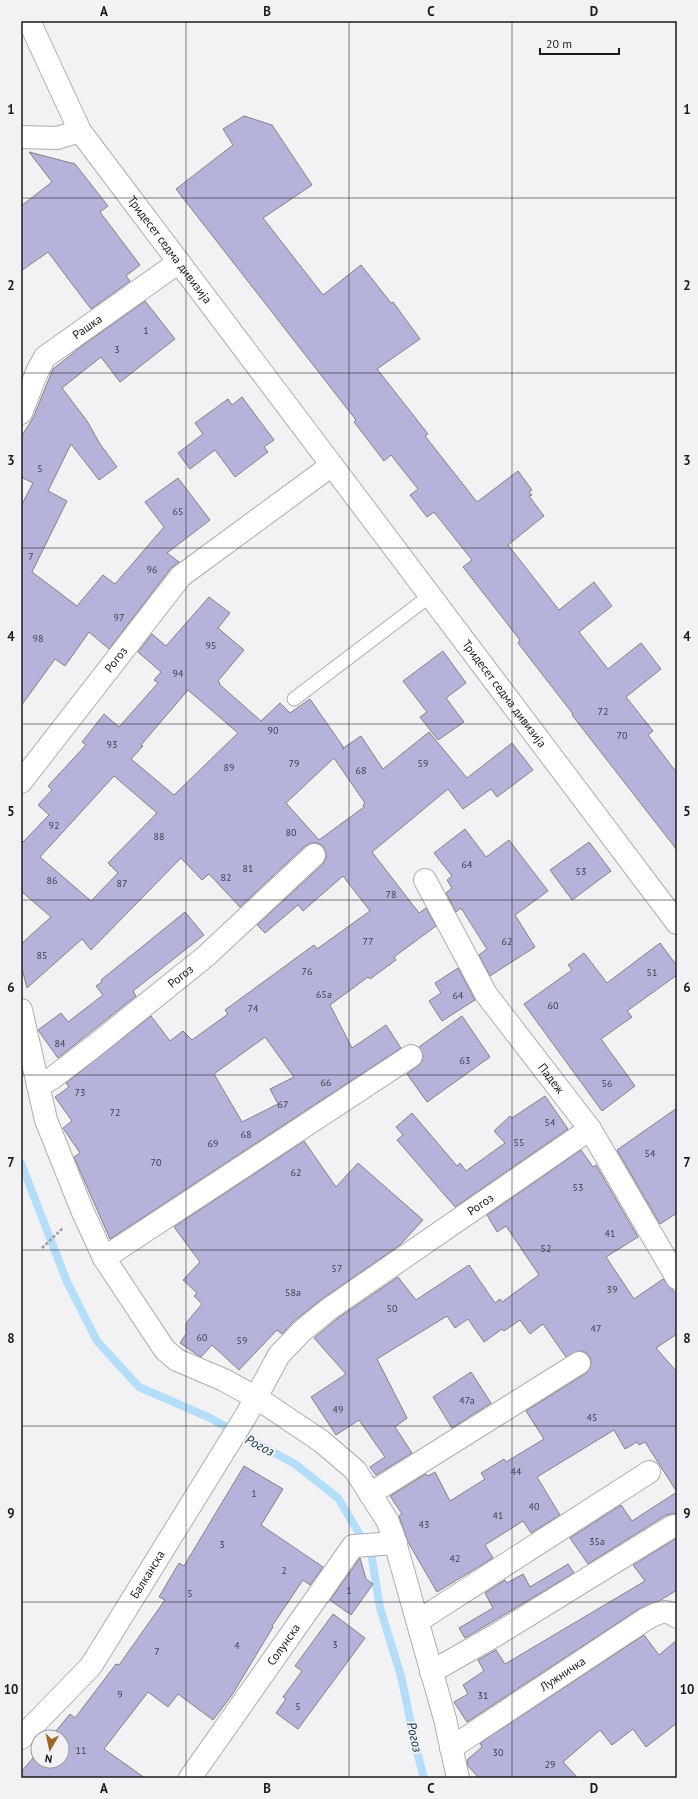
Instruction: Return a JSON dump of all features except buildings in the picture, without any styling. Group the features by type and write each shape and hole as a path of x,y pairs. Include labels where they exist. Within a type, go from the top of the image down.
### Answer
{"street":[{"name":"Тридесет седма дивизија","path":"29,21 80,131 677,923"},
{"path":"21,137 57,138 80,131"},
{"name":"Рашка","path":"21,413 37,372 45,357 179,262"},
{"name":"Рогоз","path":"21,782 181,576 332,465"},
{"name":"Рогоз","path":"38,1086 51,1079 87,1052 206,956 314,855"},
{"name":"Падеж","path":"424,880 486,994 590,1129 677,1278"},
{"path":"21,1010 46,1120 82,1210 104,1258 165,1350 177,1360 224,1380 252,1406 320,1440 355,1470 388,1520 387,1543 418,1621 445,1719 458,1778"},
{"path":"104,1258 411,1056"},
{"name":"Рогоз","path":"252,1406 279,1355 302,1331 329,1309 590,1129"},
{"path":"370,1494 579,1363"},
{"name":"Балканска","path":"21,1738 91,1666 252,1406"},
{"path":"418,1621 649,1472"},
{"path":"431,1672 496,1635 673,1526"},
{"name":"Солунска","path":"190,1778 353,1546 387,1543"},
{"name":"Лужничка","path":"451,1748 646,1619 663,1611 671,1612 677,1617"}],"lane":[{"path":"294,699 431,595"}],"waterway":[{"name":"Рогоз","path":"21,1163 67,1282 97,1341 139,1387 208,1417 295,1464 338,1498 371,1553 380,1608 401,1676 424,1778"}]}
